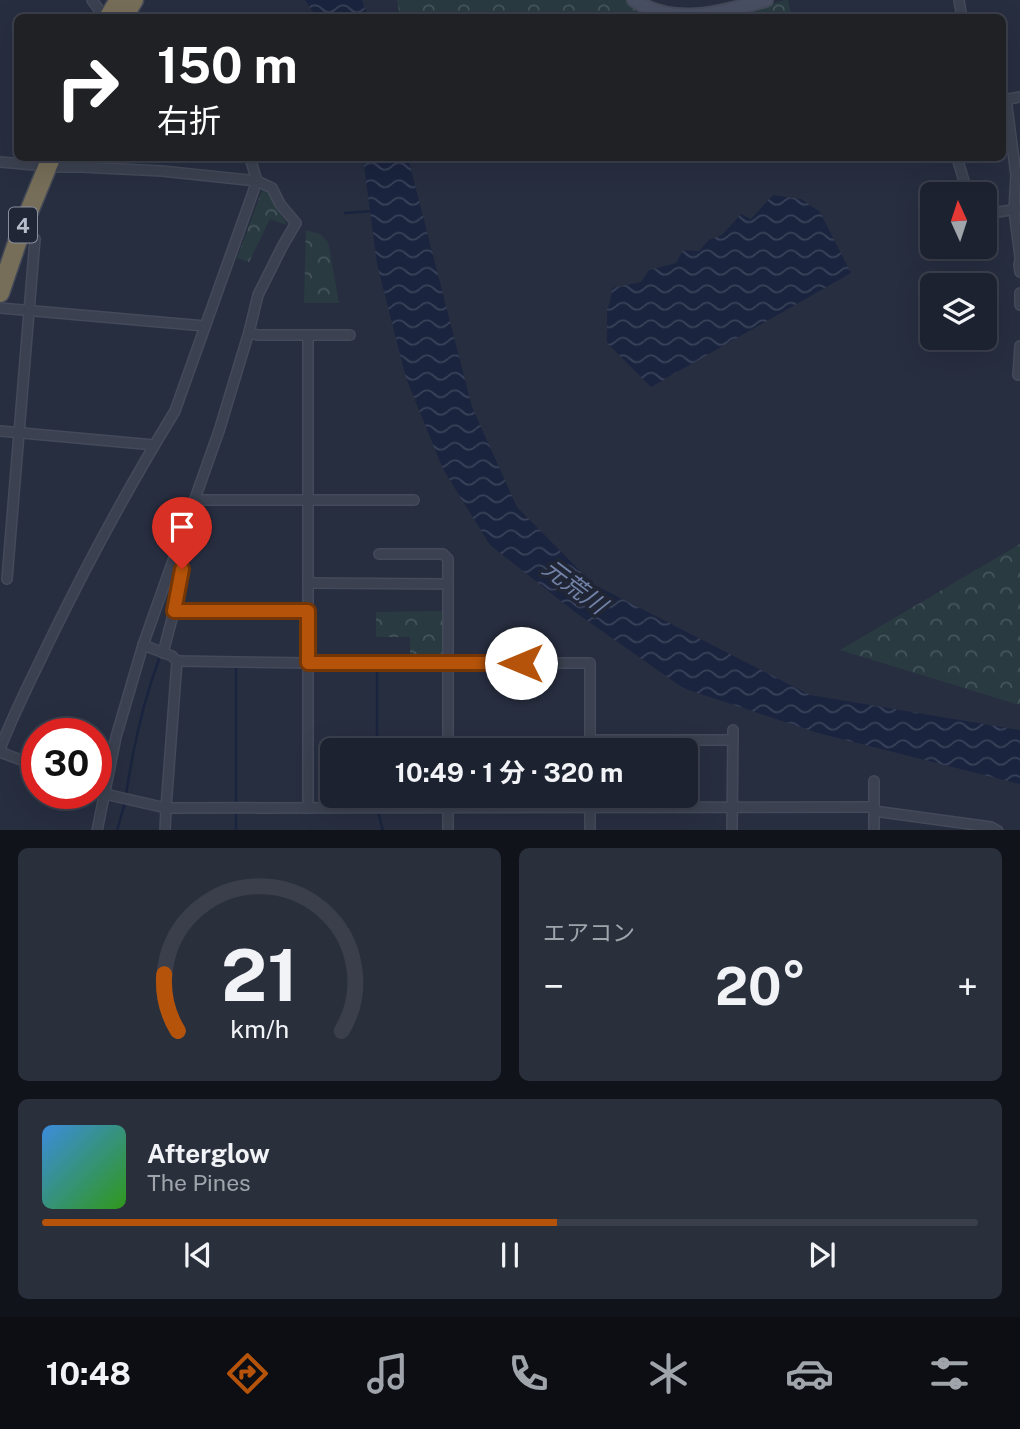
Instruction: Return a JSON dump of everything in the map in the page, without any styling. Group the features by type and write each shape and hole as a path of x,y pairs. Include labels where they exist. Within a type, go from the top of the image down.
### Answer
{"highway":[{"name":"4","path":"0,261 43,162"},
{"name":"4","path":"0,293 43,162"}],"main road":[{"path":"634,0 643,6 670,14"},
{"path":"709,14 766,0"}],"street":[{"path":"92,0 104,14"},
{"path":"1006,111 1018,174 1020,272"},
{"path":"21,760 0,751 10,723 64,613 175,411 257,181 251,161"},
{"path":"958,161 964,182"},
{"path":"0,162 43,162 257,181 272,188 280,204 296,223 258,295 219,431 143,645 112,752"},
{"path":"998,212 1017,209"},
{"path":"7,579 36,239"},
{"path":"1020,293 1020,305"},
{"path":"0,308 205,326"},
{"path":"249,332 257,335 350,335"},
{"path":"308,335 308,808"},
{"path":"1018,375 1020,346"},
{"path":"0,431 154,445"},
{"path":"196,500 414,500"},
{"path":"379,554 443,554 448,559 448,738"},
{"path":"163,653 182,569 172,567"},
{"path":"308,583 448,584"},
{"path":"174,611 308,611"},
{"path":"143,645 172,656 177,661 590,663 590,738"},
{"path":"165,830 177,661"},
{"path":"732,830 733,730"},
{"path":"698,741 733,740"},
{"path":"874,781 874,830"},
{"path":"112,795 166,808 320,808"},
{"path":"698,807 874,809 996,830"},
{"path":"448,808 448,830"},
{"path":"590,808 590,830"},
{"path":"97,830 99,809"}],"green space":[{"path":"397,0 627,0 650,14 399,14"},
{"path":"788,0 791,14 734,14"},
{"path":"263,188 268,191 287,225 270,219 249,262 237,258"},
{"path":"306,230 320,234 328,242 339,303 304,303"},
{"path":"1020,544 1020,705 840,650"},
{"path":"446,611 446,662 410,662 410,637 376,637 376,612"}],"water":[{"path":"305,0 362,0 367,14 314,14"},
{"name":"元荒川","path":"363,161 409,161 472,407 517,507 593,584 810,695 1020,730 1020,784 818,733 683,688 575,612 490,545 443,469 406,378 377,264"},
{"path":"773,195 801,199 820,212 851,273 651,387 607,343 607,310 612,288 641,282 649,270 676,263 683,250 699,251 709,240 722,235 741,214 751,219"}],"waterway":[{"path":"345,213 373,211"},
{"path":"126,795 139,725 160,656"},
{"path":"236,667 236,804"},
{"path":"377,668 377,738"},
{"path":"117,830 125,802"},
{"path":"378,808 383,830"},
{"path":"236,811 236,830"}],"route":[{"path":"182,569 174,611 308,611 308,663 521,663"}]}
